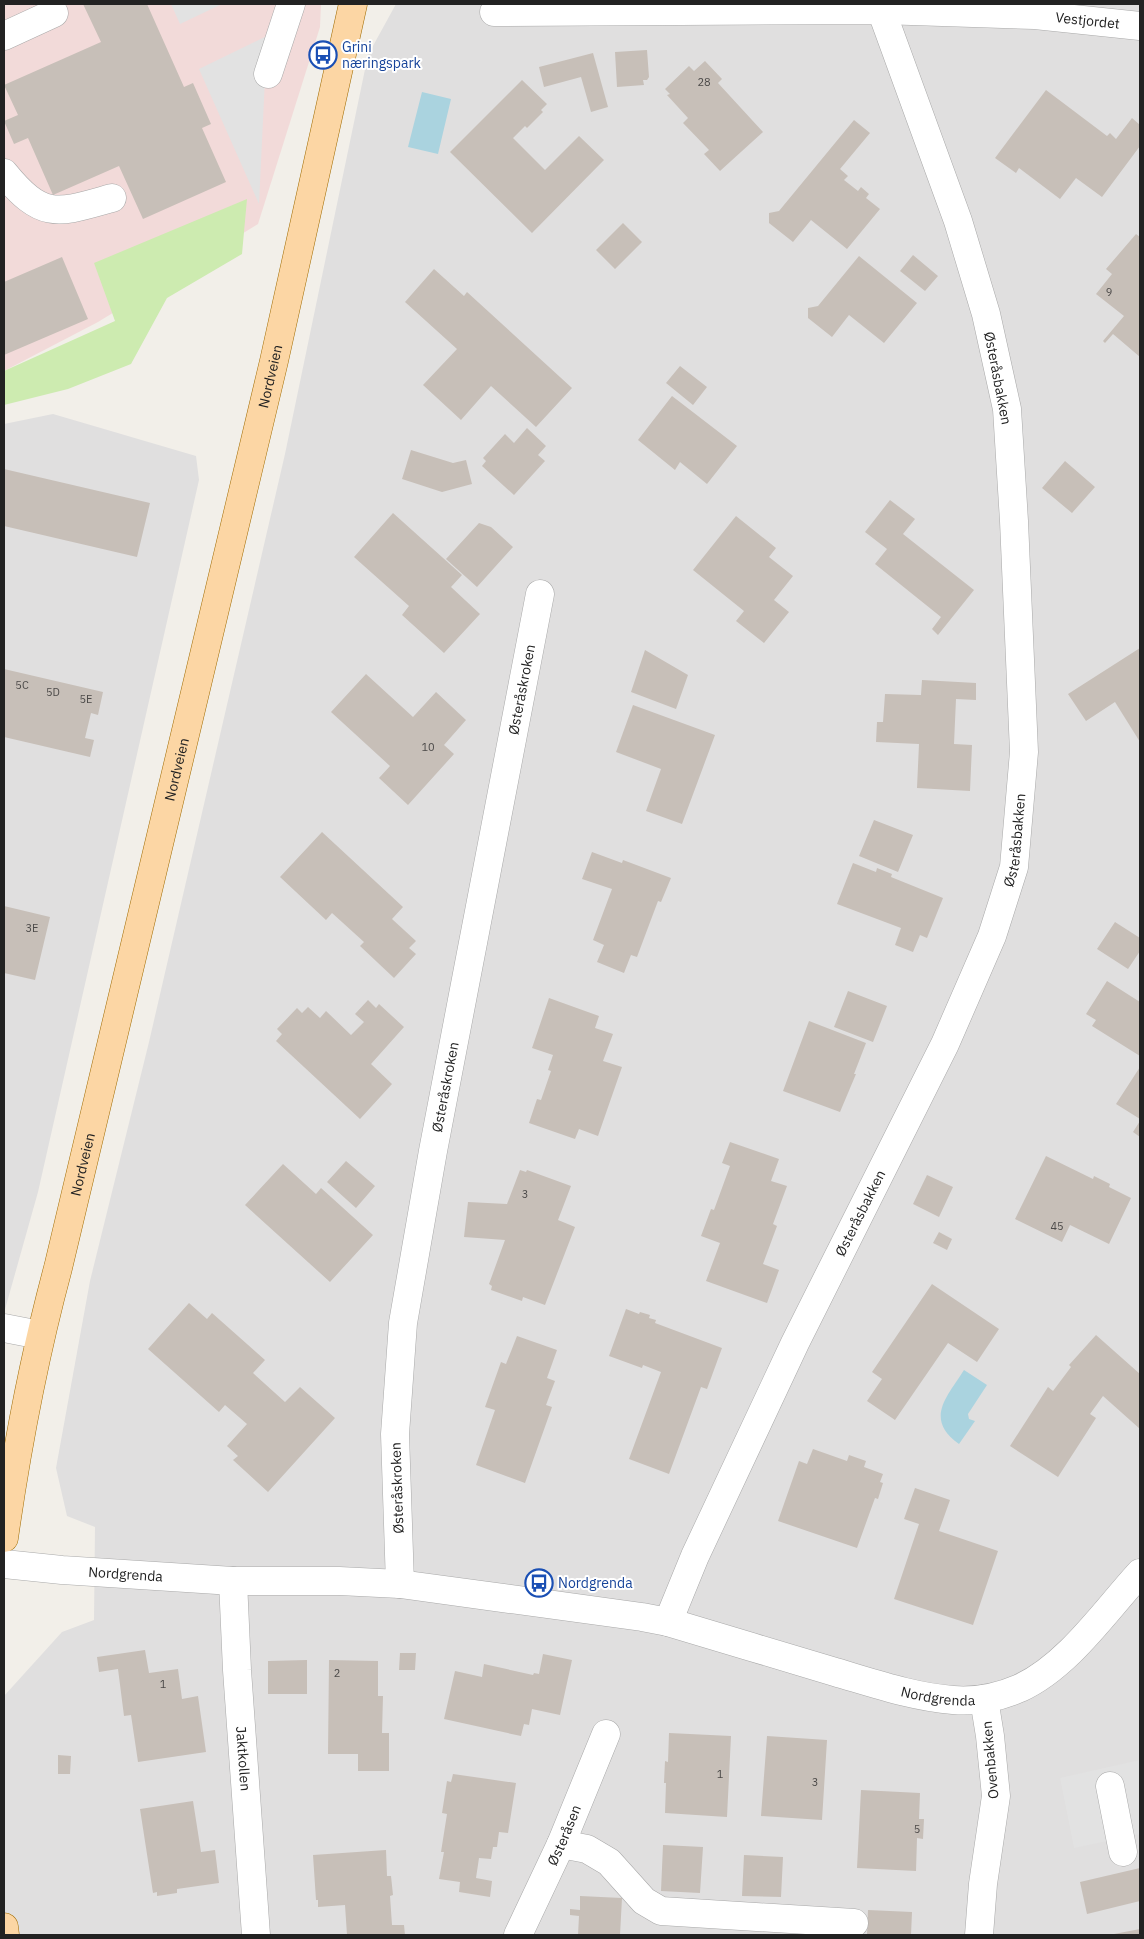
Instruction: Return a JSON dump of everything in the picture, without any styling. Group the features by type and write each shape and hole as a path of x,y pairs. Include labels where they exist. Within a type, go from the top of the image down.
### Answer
{"main road":[{"name":"Nordveien","path":"4,1538 15,1459 40,1335 197,691 274,361 353,4"},
{"path":"4,1927 5,1935"}],"street":[{"path":"268,74 291,4"},
{"name":"Vestjordet","path":"494,12 880,7 1035,15 1140,26"},
{"name":"Østeråsbakken","path":"668,1622 695,1556 795,1343 945,1044 992,936 1014,867 1024,752 1007,409 986,314 958,222 880,7"},
{"path":"4,36 54,13"},
{"path":"4,173 14,186 29,199 50,211 70,210 112,198"},
{"name":"Østeråskroken","path":"400,1584 395,1434 403,1323 433,1151 540,594"},
{"path":"4,1328 40,1335"},
{"name":"Nordgrenda","path":"4,1564 62,1570 232,1581 339,1581 400,1584 594,1610 668,1622 870,1682 926,1696 954,1700 984,1699"},
{"path":"984,1699 1020,1688 1045,1672 1073,1649 1140,1573"},
{"name":"Jaktkollen","path":"232,1581 256,1935"},
{"name":"Ovenbakken","path":"979,1935 983,1884 996,1796 984,1699"},
{"name":"Østeråsen","path":"518,1935 561,1844 606,1734"},
{"path":"1110,1786 1123,1852"},
{"path":"561,1844 587,1849 609,1862 644,1900 660,1911 854,1923"}],"shaded area":[{"path":"4,4 321,4 320,27 258,224 98,322 4,371"},
{"path":"171,4 222,4 180,24"},
{"path":"396,4 1140,4 1140,1935 4,1935 4,1696 62,1632 94,1620 95,1527 67,1516 56,1468 90,1281 149,1042 285,454 368,55"},
{"path":"267,36 259,204 199,69"},
{"path":"53,414 196,456 199,480 38,1192 4,1313 4,424"},
{"path":"1140,1760 1140,1834 1074,1848 1060,1778"}],"green space":[{"path":"247,199 242,254 167,298 131,364 68,389 4,405 4,371 115,321 94,263"}],"water":[{"path":"422,92 451,99 438,154 408,147"},
{"path":"964,1370 987,1385 968,1414 969,1419 975,1421 959,1444 948,1435 941,1417 946,1399"}],"building":[{"path":"83,4 147,4 184,87 193,83 211,124 202,128 226,182 143,219 119,166 53,195 28,138 14,144 4,121 18,115 4,85 101,42"},
{"path":"647,50 649,77 647,80 643,80 644,85 617,87 615,52"},
{"path":"593,53 608,107 591,112 581,77 544,87 539,67"},
{"path":"705,61 722,79 718,83 763,132 720,171 704,154 709,150 683,123 688,118 667,95 670,94 665,89 689,66 694,71"},
{"path":"522,80 547,104 541,110 543,112 527,128 525,126 513,138 545,170 579,136 604,160 532,233 450,152"},
{"path":"1046,90 1107,136 1110,133 1116,139 1132,118 1140,125 1140,146 1102,197 1076,178 1060,199 1019,168 1016,173 995,158"},
{"path":"854,120 870,133 840,169 848,176 844,180 858,191 861,187 869,194 866,198 880,209 847,249 811,220 793,242 769,223 769,213 779,211"},
{"path":"623,223 642,242 615,269 596,250"},
{"path":"1136,234 1140,237 1140,357 1113,334 1105,343 1103,341 1124,316 1096,294 1112,274 1106,269"},
{"path":"913,255 938,276 925,291 900,271"},
{"path":"859,256 917,303 884,343 849,315 832,337 808,318 808,308 818,306"},
{"path":"62,257 88,319 4,355 4,282"},
{"path":"434,269 464,296 467,292 572,388 536,427 491,386 461,420 423,385 457,349 405,302"},
{"path":"680,366 707,387 693,405 666,383"},
{"path":"672,396 737,446 707,484 680,462 675,470 638,440"},
{"path":"527,428 546,446 538,455 545,461 514,495 482,466 486,461 483,458 505,434 514,443"},
{"path":"411,450 453,463 466,460 472,484 442,492 402,479"},
{"path":"1065,461 1095,487 1072,513 1042,488"},
{"path":"4,469 150,503 137,557 4,526"},
{"path":"890,500 915,519 903,534 974,590 938,635 932,629 941,617 875,564 887,549 865,532"},
{"path":"393,513 462,575 451,587 480,614 444,653 402,615 409,606 354,557"},
{"path":"736,516 776,548 769,557 793,576 774,600 789,612 764,643 736,621 744,611 693,570"},
{"path":"479,523 491,527 513,547 477,587 446,559"},
{"path":"1140,648 1140,742 1115,702 1086,721 1068,694"},
{"path":"645,650 688,675 676,709 631,692"},
{"path":"4,669 103,692 98,715 91,713 85,738 94,740 90,757 4,737"},
{"path":"366,674 413,717 436,692 466,720 444,745 454,754 408,805 379,778 390,766 331,712"},
{"path":"922,680 976,683 976,700 956,699 954,744 972,745 970,791 917,788 919,744 876,742 877,722 883,722 885,694 921,695"},
{"path":"633,705 715,735 682,824 646,811 661,769 616,752"},
{"path":"874,820 913,835 898,872 859,856"},
{"path":"322,832 403,907 392,919 416,941 409,948 416,954 394,978 360,946 364,942 332,913 326,920 280,877"},
{"path":"592,852 622,863 623,860 671,878 661,902 658,901 637,957 631,955 624,973 597,962 604,945 593,940 612,889 582,879"},
{"path":"853,863 876,872 877,868 892,874 891,877 943,898 927,938 920,935 913,952 895,945 901,928 837,904"},
{"path":"4,906 50,917 35,980 4,973"},
{"path":"1115,922 1140,938 1140,951 1128,969 1097,949"},
{"path":"1107,981 1140,1002 1140,1056 1092,1026 1096,1020 1086,1014"},
{"path":"848,991 887,1006 873,1042 834,1027"},
{"path":"549,998 599,1016 595,1028 613,1034 603,1061 622,1067 598,1136 579,1129 575,1139 529,1123 537,1099 541,1100 551,1071 548,1070 553,1055 532,1048"},
{"path":"368,1000 376,1008 379,1004 404,1027 371,1064 392,1084 360,1119 276,1041 282,1034 277,1029 297,1008 302,1013 308,1007 320,1018 326,1011 351,1035 364,1022 355,1014"},
{"path":"809,1021 866,1043 854,1074 856,1074 840,1112 783,1091"},
{"path":"1140,1067 1140,1119 1116,1104"},
{"path":"1140,1121 1140,1137 1133,1132"},
{"path":"730,1142 779,1159 771,1181 787,1186 773,1224 777,1226 763,1264 779,1270 767,1303 706,1281 720,1243 701,1236 711,1209 714,1210 730,1166 722,1163"},
{"path":"1046,1156 1093,1179 1094,1176 1110,1184 1109,1187 1131,1198 1109,1244 1070,1225 1062,1242 1015,1219"},
{"path":"346,1161 375,1186 356,1208 327,1182"},
{"path":"283,1164 316,1194 321,1188 373,1235 330,1282 245,1205"},
{"path":"520,1170 526,1172 527,1170 571,1186 558,1220 575,1227 545,1305 523,1297 522,1301 491,1290 492,1286 489,1284 505,1240 464,1237 468,1202 507,1204"},
{"path":"927,1175 953,1187 939,1217 913,1204"},
{"path":"939,1232 952,1239 947,1250 933,1243"},
{"path":"932,1284 999,1329 977,1362 948,1343 895,1420 867,1401 882,1379 872,1372"},
{"path":"189,1303 207,1319 212,1313 265,1360 253,1373 285,1402 300,1387 335,1418 268,1492 233,1460 238,1456 227,1446 247,1424 225,1405 219,1412 148,1349"},
{"path":"626,1309 639,1314 640,1312 650,1315 649,1318 656,1320 655,1323 722,1348 707,1389 701,1387 669,1474 629,1459 661,1372 643,1365 642,1368 609,1356"},
{"path":"1096,1335 1140,1374 1140,1429 1103,1396 1090,1414 1096,1418 1058,1477 1010,1446 1048,1387 1053,1391 1071,1367 1069,1365"},
{"path":"517,1336 557,1350 547,1378 555,1381 546,1405 552,1407 525,1483 476,1465 495,1410 485,1407 501,1362 506,1364"},
{"path":"813,1449 847,1461 849,1455 866,1461 864,1467 883,1474 880,1482 883,1483 878,1499 875,1498 857,1548 778,1521 799,1461 807,1464"},
{"path":"915,1488 950,1500 939,1531 998,1551 973,1625 894,1599 919,1524 904,1519"},
{"path":"145,1650 149,1673 178,1669 182,1699 198,1696 206,1752 138,1762 131,1715 124,1716 118,1669 99,1672 97,1657"},
{"path":"400,1653 416,1653 415,1670 399,1670"},
{"path":"543,1654 572,1660 560,1715 532,1709 529,1725 524,1724 521,1736 444,1719 455,1671 482,1677 484,1664 533,1675 534,1673 539,1674"},
{"path":"307,1660 307,1694 268,1694 268,1661"},
{"path":"329,1660 378,1661 378,1696 383,1696 382,1733 389,1733 389,1771 358,1771 358,1754 328,1754"},
{"path":"669,1733 731,1736 727,1817 665,1813 665,1761 668,1762"},
{"path":"767,1736 827,1740 822,1820 761,1816"},
{"path":"58,1755 71,1756 70,1774 58,1774"},
{"path":"453,1774 516,1783 508,1833 499,1832 497,1847 493,1847 491,1859 479,1858 476,1878 492,1881 490,1897 459,1892 460,1882 439,1879 444,1852 441,1852 447,1814 442,1813 447,1781 451,1782"},
{"path":"861,1790 920,1793 919,1819 924,1819 923,1839 917,1838 916,1871 857,1868"},
{"path":"193,1801 201,1852 215,1850 219,1883 177,1889 177,1893 157,1896 157,1892 153,1893 140,1809"},
{"path":"663,1845 703,1847 700,1893 661,1891"},
{"path":"386,1850 387,1876 391,1876 393,1895 390,1896 392,1925 404,1925 405,1935 347,1935 345,1905 318,1907 313,1855"},
{"path":"744,1855 783,1857 781,1897 742,1896"},
{"path":"1140,1868 1140,1901 1087,1914 1080,1882"},
{"path":"580,1896 622,1898 620,1935 578,1935 579,1916 570,1915 570,1909 580,1910"},
{"path":"868,1910 912,1912 911,1935 867,1935"},
{"path":"1140,1929 1140,1935 1114,1935 1114,1934"}],"place":[{"name":"Grini næringspark","path":"323,55"},
{"name":"Nordgrenda","path":"539,1583"}]}
